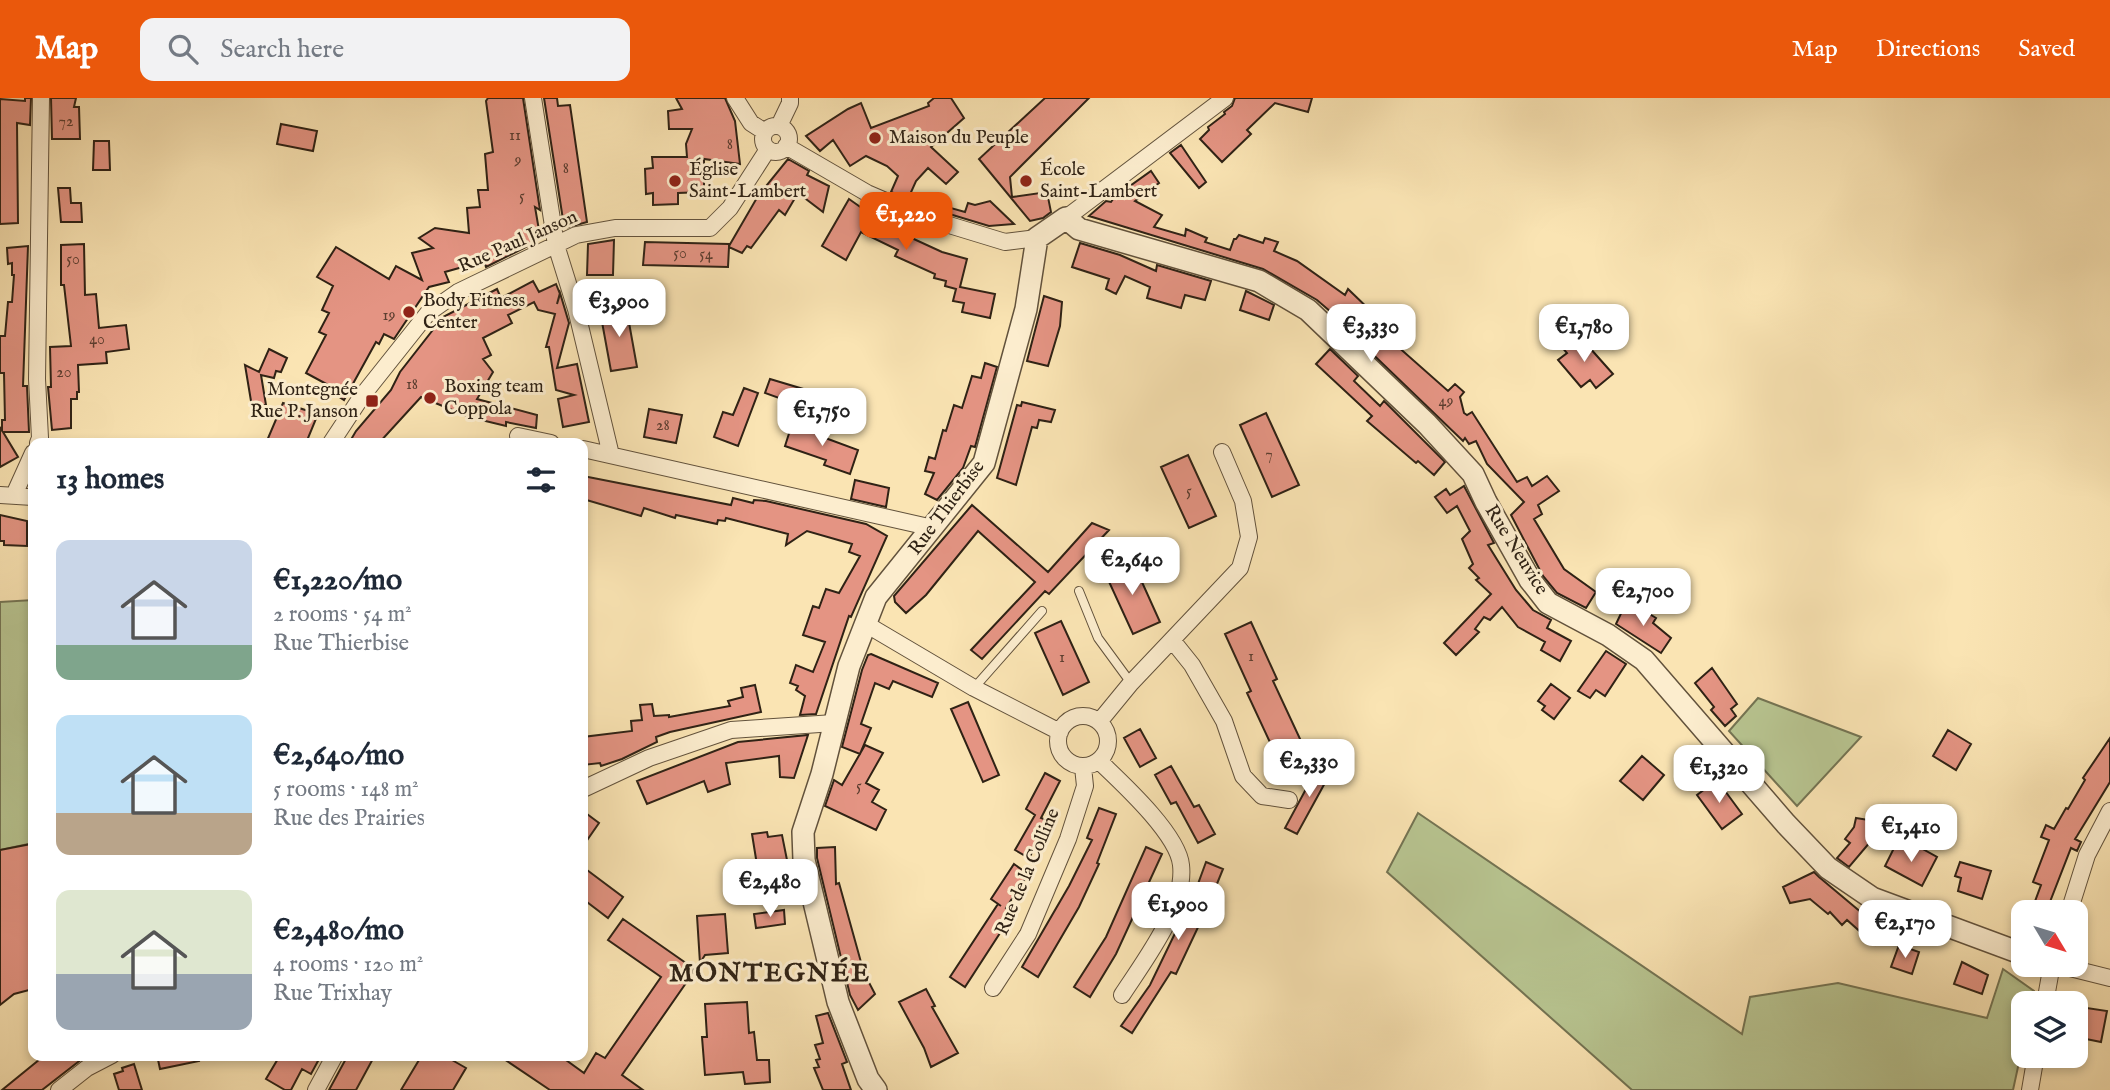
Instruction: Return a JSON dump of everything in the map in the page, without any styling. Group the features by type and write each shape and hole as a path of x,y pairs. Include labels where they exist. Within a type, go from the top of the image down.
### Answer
{"street":[{"path":"40,438 37,352 41,98"},
{"path":"533,98 556,245 576,309 611,455"},
{"path":"735,98 751,123 772,129 788,135 786,146 777,152 768,149 763,139 772,129 790,98"},
{"path":"786,146 867,193 923,217 1005,242 1037,238 1225,98"},
{"name":"Rue Paul Janson","path":"334,438 362,396 428,313 458,292 576,235 615,228 710,228 730,208 768,149"},
{"name":"Rue Neuvice","path":"1066,218 1079,229 1259,281 1308,310 1427,424 1473,474 1524,569 1548,603 1608,635 1644,660 1786,824 1828,867 1872,898 2011,950"},
{"name":"Rue Thierbise","path":"876,1090 868,1079 838,1002 804,860 803,832 822,774 849,666 876,597 984,463 1026,309 1037,238"},
{"path":"518,436 527,438"},
{"path":"588,450 933,528"},
{"path":"1099,722 1132,682 1240,568 1249,537 1243,500 1222,452"},
{"path":"28,461 7,495 28,497"},
{"path":"864,623 974,688 1060,732"},
{"path":"1172,640 1192,665 1224,721 1243,776 1262,796 1289,800"},
{"path":"1085,716 1099,722 1108,734 1108,749 1099,761 1083,767 1068,761 1059,748 1060,732 1070,720 1085,716"},
{"path":"588,787 649,758 731,730 834,723"},
{"path":"1099,761 1145,807 1172,844 1181,864 1180,894 1122,995"},
{"name":"Rue de la Colline","path":"993,988 1028,934 1068,838 1085,786 1083,767"},
{"path":"2073,900 2087,855 2110,811"},
{"path":"2088,973 2110,978"},
{"path":"59,1090 100,1061"},
{"path":"316,1090 331,1061"},
{"path":"2030,1090 2034,1068"}],"lane":[{"path":"1079,591 1098,638 1132,682"},
{"path":"974,688 1042,611"}],"green space":[{"path":"28,600 28,844 0,850 0,602"},
{"path":"1758,698 1861,737 1797,806 1729,731"},
{"path":"1418,813 1742,1034 1750,997 1838,983 1987,1018 2003,969 2034,991 2011,991 2011,1068 2018,1068 2013,1090 1632,1090 1387,872"}],"building":[{"path":"25,98 31,98 30,125 17,123 18,223 0,224 0,99 25,101"},
{"path":"51,98 76,98 74,107 79,107 80,139 52,139"},
{"path":"488,98 523,98 540,210 535,207 540,236 536,242 486,267 484,261 445,272 449,282 429,287 394,339 384,334 379,344 376,342 344,400 330,391 332,387 306,373 326,335 319,332 329,313 322,310 333,286 317,277 336,247 389,279 396,266 422,280 412,253 433,248 419,238 435,228 469,233 467,208 480,207 478,190 488,190 485,154 493,152 486,101"},
{"path":"544,98 557,98 558,106 570,105 587,222 566,228 564,226"},
{"path":"676,98 725,98 735,121 740,164 704,159 704,192 678,193 678,204 653,205 653,193 646,194 645,169 653,168 652,157 687,157 686,144 692,129 669,129 668,111 682,109"},
{"name":"Maison du Peuple","path":"934,98 951,98 964,118 931,147 958,172 946,184 928,168 916,181 908,199 891,192 898,176 887,166 866,156 850,166 833,140 820,151 806,136 861,103 871,128 929,106 928,103"},
{"path":"1045,98 1089,98 1010,177 1012,197 1047,192 1051,212 1043,218 1030,221 979,159"},
{"path":"1235,98 1312,98 1308,112 1275,103 1247,130 1251,134 1222,162 1200,139 1209,130 1208,127 1232,106"},
{"path":"281,124 317,131 313,151 277,144"},
{"path":"94,141 109,141 110,170 93,170"},
{"path":"1181,145 1206,182 1199,188 1170,153"},
{"path":"788,159 809,171 807,175 829,186 823,212 798,193 785,215 779,210 751,248 747,246 742,253 729,247 728,267 643,265 645,242 729,246 758,196"},
{"path":"1151,171 1159,183 1135,201 1162,215 1154,227 1185,236 1186,229 1207,238 1205,242 1230,250 1234,239 1239,235 1263,243 1265,238 1278,242 1274,251 1297,261 1345,295 1348,289 1378,318 1382,315 1404,337 1396,345 1448,391 1455,384 1464,392 1460,397 1464,413 1467,415 1472,412 1517,482 1527,477 1532,486 1547,476 1559,491 1538,505 1542,514 1534,519 1564,569 1596,592 1586,608 1557,593 1543,576 1511,515 1524,502 1487,464 1476,441 1469,444 1465,438 1463,441 1358,340 1360,337 1317,300 1263,269 1089,216 1106,201 1111,202 1118,192"},
{"path":"58,188 70,188 71,203 81,203 82,222 61,222"},
{"path":"849,199 866,211 871,206 909,225 905,235 942,252 967,259 960,287 995,294 990,318 962,312 964,303 953,301 956,289 945,286 946,281 934,278 935,274 895,256 898,250 861,232 846,260 822,246"},
{"path":"990,201 1014,224 989,226 946,213 951,208 965,212 968,203 975,205"},
{"path":"614,240 613,275 587,275 588,244"},
{"path":"1080,243 1120,255 1156,271 1157,265 1211,281 1205,300 1185,295 1181,308 1147,298 1150,287 1125,276 1116,294 1106,289 1109,279 1072,267"},
{"path":"84,244 85,295 96,294 99,328 126,325 129,349 106,352 107,363 78,365 79,392 77,399 71,399 71,428 52,430 48,387 51,387 50,347 71,346 64,285 61,285 61,245"},
{"path":"28,246 23,386 27,386 29,432 3,432 18,457 0,467 0,427 2,431 2,420 5,420 4,373 0,373 0,336 5,336 14,275 12,263 8,264 7,248"},
{"path":"533,281 539,292 556,284 569,323 557,368 577,364 589,422 563,427 558,399 574,395 556,390 549,347 546,347 555,314 538,310 534,302 508,315 512,323 483,338 491,355 483,359 493,372 477,399 537,415 536,428 506,422 506,426 469,417 421,397 384,438 352,438 391,390 400,372 443,317 497,289 501,298"},
{"path":"1246,291 1274,305 1269,320 1240,310"},
{"path":"1044,296 1062,302 1060,326 1048,366 1027,361"},
{"path":"626,306 637,367 611,371 600,311"},
{"path":"1570,337 1575,343 1581,338 1613,374 1596,388 1590,380 1581,387 1558,360 1567,353 1560,345"},
{"path":"269,349 287,358 281,372 276,371 274,378 261,375 266,405 252,407 245,365 259,372"},
{"path":"1330,349 1358,376 1354,381 1380,406 1384,401 1445,462 1434,475 1367,421 1372,416 1316,364"},
{"path":"985,363 997,367 975,447 971,446 963,468 937,500 925,494 934,473 925,471 929,457 935,459 954,405 962,408 972,376 981,378"},
{"path":"770,379 810,391 804,407 765,393"},
{"path":"744,388 758,393 738,446 714,437 723,412 733,415"},
{"path":"1022,402 1055,410 1051,422 1039,420 1037,428 1032,427 1016,485 997,478 1017,405 1021,406"},
{"path":"283,403 318,414 308,438 268,438"},
{"path":"649,409 682,415 676,443 644,437"},
{"path":"1266,413 1299,485 1272,497 1240,425"},
{"path":"793,421 820,436 858,450 850,474 824,465 826,460 785,446"},
{"path":"1188,455 1216,516 1189,528 1161,467"},
{"path":"588,477 731,505 733,498 753,503 754,500 766,501 866,524 887,536 851,617 849,616 816,714 800,715 805,696 796,690 798,686 790,683 796,665 813,672 825,642 803,635 813,606 819,608 826,589 839,593 860,556 849,552 852,544 807,531 786,545 788,534 726,518 725,521 718,520 717,524 676,515 675,518 644,508 641,516 588,500"},
{"path":"855,480 889,488 886,507 851,499"},
{"path":"1464,486 1494,543 1488,545 1516,590 1533,610 1551,620 1547,628 1571,641 1560,661 1541,650 1545,642 1518,627 1502,607 1490,620 1484,617 1475,629 1479,632 1456,655 1444,643 1491,594 1476,580 1479,578 1469,568 1473,564 1462,539 1470,531 1457,506 1447,513 1435,497 1446,489 1450,495"},
{"path":"972,505 1048,572 1092,523 1109,530 1049,594 1045,591 982,659 971,650 1035,582 978,531 926,595 906,613 895,602 894,596"},
{"path":"0,515 27,521 27,546 4,545 4,541 0,541"},
{"path":"1132,560 1160,622 1133,634 1105,573"},
{"path":"1625,605 1635,610 1638,607 1656,618 1653,623 1671,638 1661,653 1616,624"},
{"path":"1061,621 1089,682 1063,695 1035,633"},
{"path":"1251,622 1277,679 1273,681 1301,741 1275,753 1247,693 1251,691 1225,634"},
{"path":"1606,651 1626,664 1605,696 1596,690 1590,698 1578,691"},
{"path":"868,655 938,683 932,697 893,681 889,689 875,683 861,724 871,728 860,754 842,747 862,670"},
{"path":"1712,668 1737,704 1731,709 1736,716 1725,726 1711,710 1714,707 1695,683"},
{"path":"1551,684 1570,698 1554,719 1542,710 1545,706 1538,701"},
{"path":"755,685 761,712 670,732 656,737 657,742 622,759 601,766 600,763 588,764 588,736 632,731 631,721 642,720 640,705 652,704 654,716 669,717 730,706 728,701 743,697 741,688"},
{"path":"968,702 999,775 983,782 951,709"},
{"path":"1140,729 1156,758 1140,767 1124,738"},
{"path":"1948,730 1971,744 1956,770 1933,756"},
{"path":"808,735 794,778 780,777 779,756 726,763 730,784 708,792 704,781 647,804 637,781 738,742"},
{"path":"2110,738 2110,782 2075,839 2081,842 2077,851 2071,848 2051,900 2035,900 2041,885 2033,882 2049,840 2041,837 2046,825 2054,829 2085,780 2083,778"},
{"path":"865,745 883,753 866,783 879,790 872,802 886,810 876,830 825,806 834,780 842,785"},
{"path":"1642,756 1664,775 1643,800 1620,781"},
{"path":"1320,763 1332,770 1297,834 1285,828"},
{"path":"1171,766 1194,807 1199,805 1215,834 1198,843 1176,802 1171,804 1155,775"},
{"path":"1045,773 1060,781 1041,818 1049,821 1029,858 1015,850 1035,815 1026,809"},
{"path":"1717,780 1742,814 1722,829 1697,795"},
{"path":"1099,808 1116,814 1097,863 1099,864 1079,907 1038,977 1022,967 1092,840 1087,838"},
{"path":"588,815 599,823 588,839"},
{"path":"1856,818 1875,821 1871,841 1849,867 1837,858 1850,843 1845,839 1854,827"},
{"path":"767,832 768,837 782,835 787,860 757,865 752,834"},
{"path":"1896,844 1915,853 1919,847 1937,857 1922,886 1885,866"},
{"path":"28,845 28,990 14,994 0,1005 0,850"},
{"path":"835,847 836,884 839,883 864,973 875,994 858,1010 850,995 817,858 817,848"},
{"path":"1146,847 1162,854 1116,954 1090,997 1074,987 1106,937"},
{"path":"1206,862 1223,869 1208,906 1176,974 1171,972 1132,1033 1121,1026 1150,985 1195,892"},
{"path":"1960,862 1991,871 1982,899 1958,891 1961,878 1955,876"},
{"path":"1014,864 1028,874 1006,908 1013,913 965,987 950,977 998,904 1001,906 991,899"},
{"path":"588,871 623,897 608,918 588,903"},
{"path":"1814,872 1887,934 1875,945 1847,920 1842,925 1830,912 1828,914 1810,899 1790,903 1783,887"},
{"path":"784,910 785,924 756,928 754,914"},
{"path":"725,914 728,953 705,955 700,963 697,916"},
{"path":"623,919 693,968 693,973 622,1075 643,1090 550,1090 507,1061 567,1061 584,1073 596,1053 605,1058 661,977 608,940"},
{"path":"1899,945 1919,952 1912,974 1891,967"},
{"path":"1962,962 1988,975 1982,994 1954,984"},
{"path":"926,989 935,1006 932,1007 958,1053 931,1067 924,1048 899,1002"},
{"path":"747,1002 749,1033 754,1032 757,1060 769,1060 770,1082 745,1084 743,1072 705,1075 702,1037 707,1037 705,1004"},
{"path":"2088,1008 2107,1011 2101,1042 2088,1039"},
{"path":"828,1013 847,1062 842,1064 851,1090 823,1090 814,1068 819,1067 816,1060 820,1059 815,1045 823,1043 816,1016"},
{"path":"38,1061 79,1061 42,1090 2,1090"},
{"path":"158,1061 199,1061 160,1069"},
{"path":"277,1061 318,1061 311,1074 302,1069 291,1090 285,1090 266,1079"},
{"path":"345,1061 372,1061 356,1090 329,1090"},
{"path":"418,1061 454,1061 466,1068 453,1090 401,1090"},
{"path":"134,1064 142,1090 119,1090 114,1074"}],"place":[{"name":"Maison du Peuple","path":"875,138"},
{"name":"Église Saint-Lambert","path":"675,181"},
{"name":"École Saint-Lambert","path":"1026,181"},
{"name":"Body Fitness Center","path":"409,312"},
{"name":"Boxing team Coppola","path":"430,398"},
{"name":"Montegnée Rue P. Janson","path":"372,401"}],"district":[{"name":"MONTEGNÉE","path":"770,973"}]}
